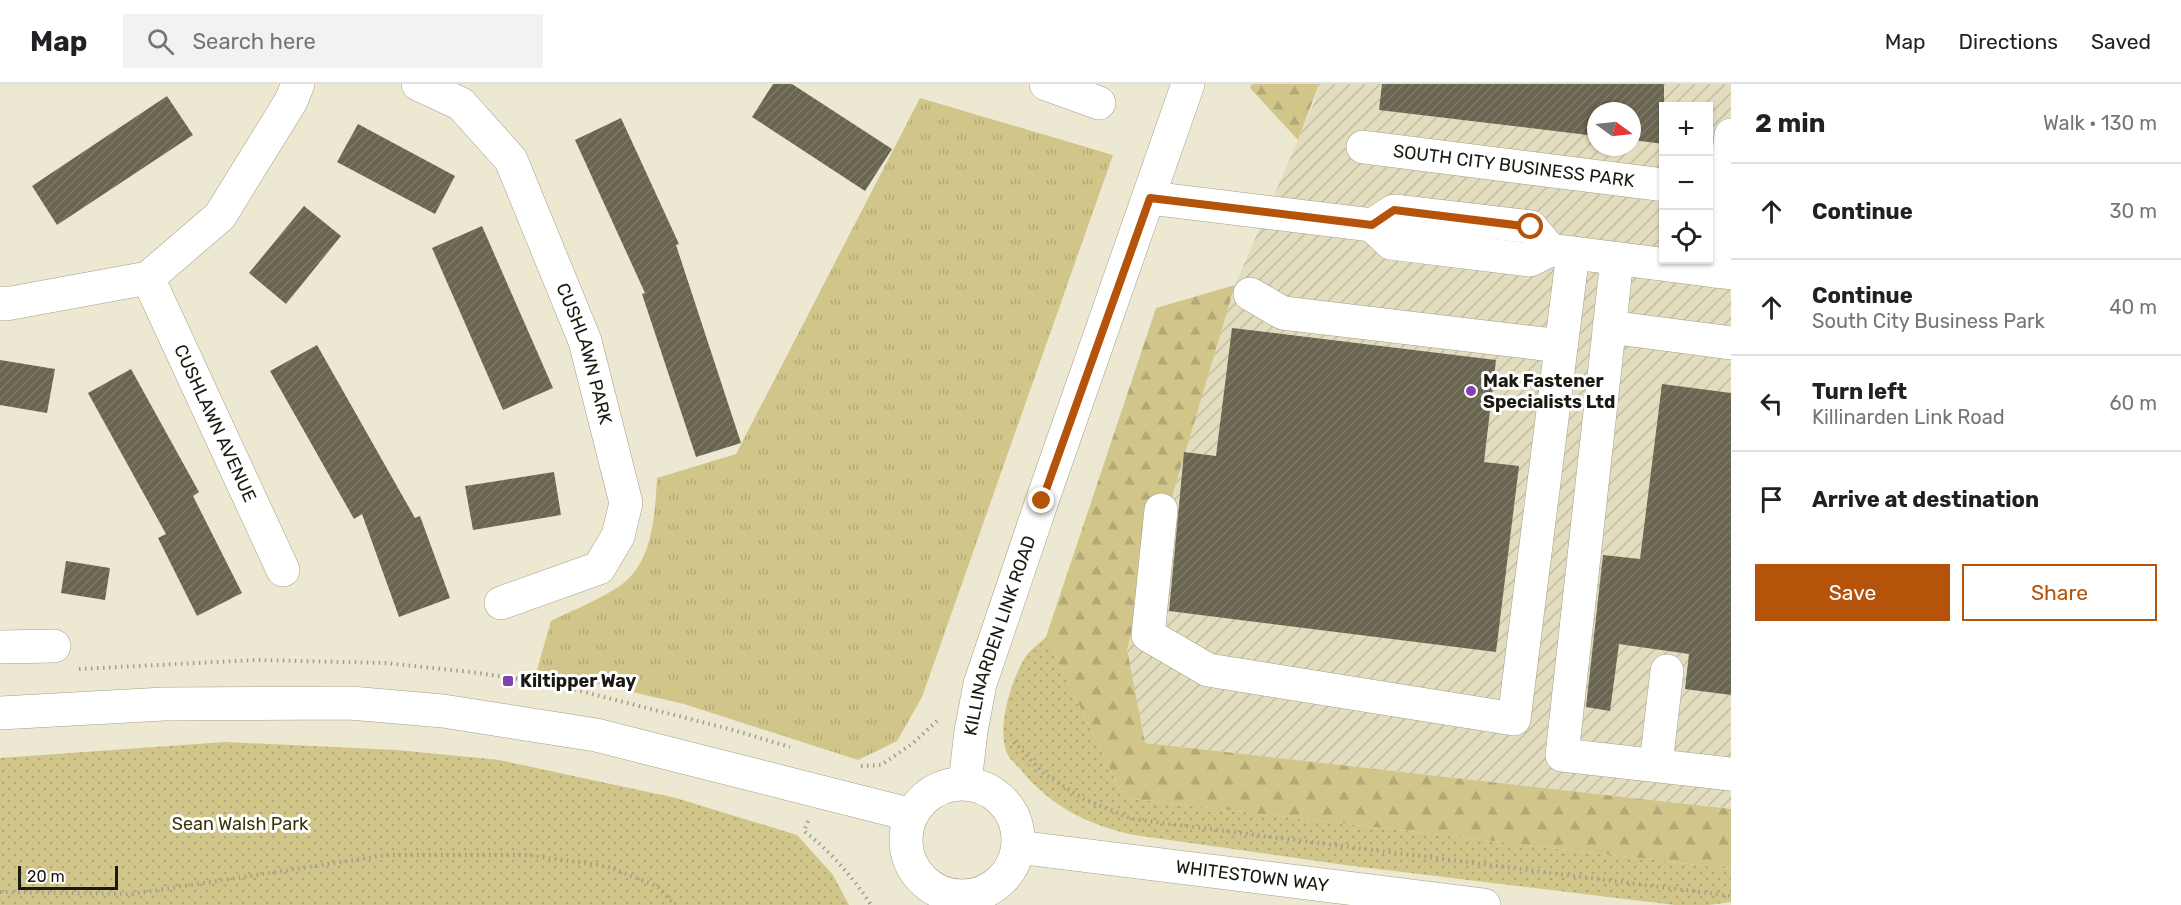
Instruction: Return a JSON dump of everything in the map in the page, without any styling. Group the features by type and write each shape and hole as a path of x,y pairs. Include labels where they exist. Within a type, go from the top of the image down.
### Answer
{"street":[{"path":"0,303 6,304 148,279 220,216 291,101 298,84"},
{"name":"CUSHLAWN PARK","path":"418,84 461,104 511,160 585,341 626,503 618,536 599,568 501,603"},
{"path":"1046,84 1099,103"},
{"name":"KILLINARDEN LINK ROAD","path":"965,783 971,731 980,684 1188,84"},
{"path":"1150,198 1372,225 1394,210 1531,227 1561,251 1723,272 1716,191 1731,135"},
{"name":"SOUTH CITY BUSINESS PARK","path":"1363,147 1659,184"},
{"path":"1161,510 1148,635 1208,670 1514,719 1561,346 1561,251"},
{"path":"1617,259 1562,755 1731,774"},
{"name":"CUSHLAWN AVENUE","path":"148,279 283,570"},
{"path":"1250,294 1283,313 1561,346"},
{"path":"1609,327 1731,343"},
{"path":"0,647 63,657"},
{"path":"1656,764 1667,671"},
{"path":"0,713 188,704 350,703 443,711 596,735 912,815"},
{"path":"965,783 983,787 999,796 1011,811 1018,829 1018,847 1013,864 1004,878 991,888 975,895 940,899 914,869 907,852 906,833 912,815 921,801 933,791 949,785 965,783"},
{"name":"WHITESTOWN WAY","path":"1018,847 1484,905"}],"path":[{"path":"63,657 385,663 439,669 553,684 798,749"},
{"path":"855,766 881,765 923,734"},
{"path":"1014,742 1044,774 1084,799 1132,819 1731,896"},
{"path":"804,831 824,847 855,881 870,905"},
{"path":"0,892 132,894 387,855 525,855 606,867 657,886 675,905"}],"shaded area":[{"path":"1319,84 1731,84 1731,809 1145,743 1127,649 1235,285 1314,103"}],"green space":[{"path":"1252,84 1319,84 1298,140 1250,88"},
{"path":"920,98 1113,155 922,697 897,741 858,760 684,704 537,670 551,621 614,590 632,575 640,564 646,551 653,522 657,478 736,454"},
{"path":"1235,285 1127,649 1145,743 1731,809 1731,869 1124,798 1046,637 1156,308"},
{"path":"1046,637 1124,798 1731,869 1731,902 1709,905 1675,905 1345,865 1134,835 1102,826 1072,813 1032,783 1011,760 1004,743 1004,717 1016,676 1026,656"},
{"name":"Sean Walsh Park","path":"225,742 397,750 499,760 676,798 797,835 833,875 849,905 0,905 0,758"}],"building":[{"path":"773,84 792,84 892,149 865,191 752,117"},
{"path":"1382,84 1664,84 1664,102 1659,102 1659,143 1641,141 1641,102 1587,102 1587,135 1379,110"},
{"path":"167,96 193,135 57,225 32,186"},
{"path":"621,118 679,244 676,245 741,443 696,457 642,294 645,293 575,140"},
{"path":"358,124 455,176 435,214 337,162"},
{"path":"304,206 341,236 286,304 249,273"},
{"path":"482,226 553,388 503,410 432,248"},
{"path":"1232,328 1496,360 1484,462 1519,466 1496,652 1169,611 1184,452 1216,456"},
{"path":"317,345 415,518 420,516 450,598 399,617 362,514 354,519 270,371"},
{"path":"0,360 55,369 47,413 0,405"},
{"path":"131,369 199,492 193,496 242,593 197,616 158,538 166,534 88,393"},
{"path":"1662,384 1731,393 1731,695 1685,689 1689,654 1619,644 1610,711 1586,707 1603,555 1640,559"},
{"path":"554,472 561,515 473,530 465,486"},
{"path":"66,561 110,568 105,600 61,593"}],"place":[{"name":"Mak Fastener Specialists Ltd","path":"1471,391"},
{"name":"Kiltipper Way","path":"508,681"}],"route":[{"path":"1042,501 1150,198 1372,225 1394,210 1531,227"}]}
